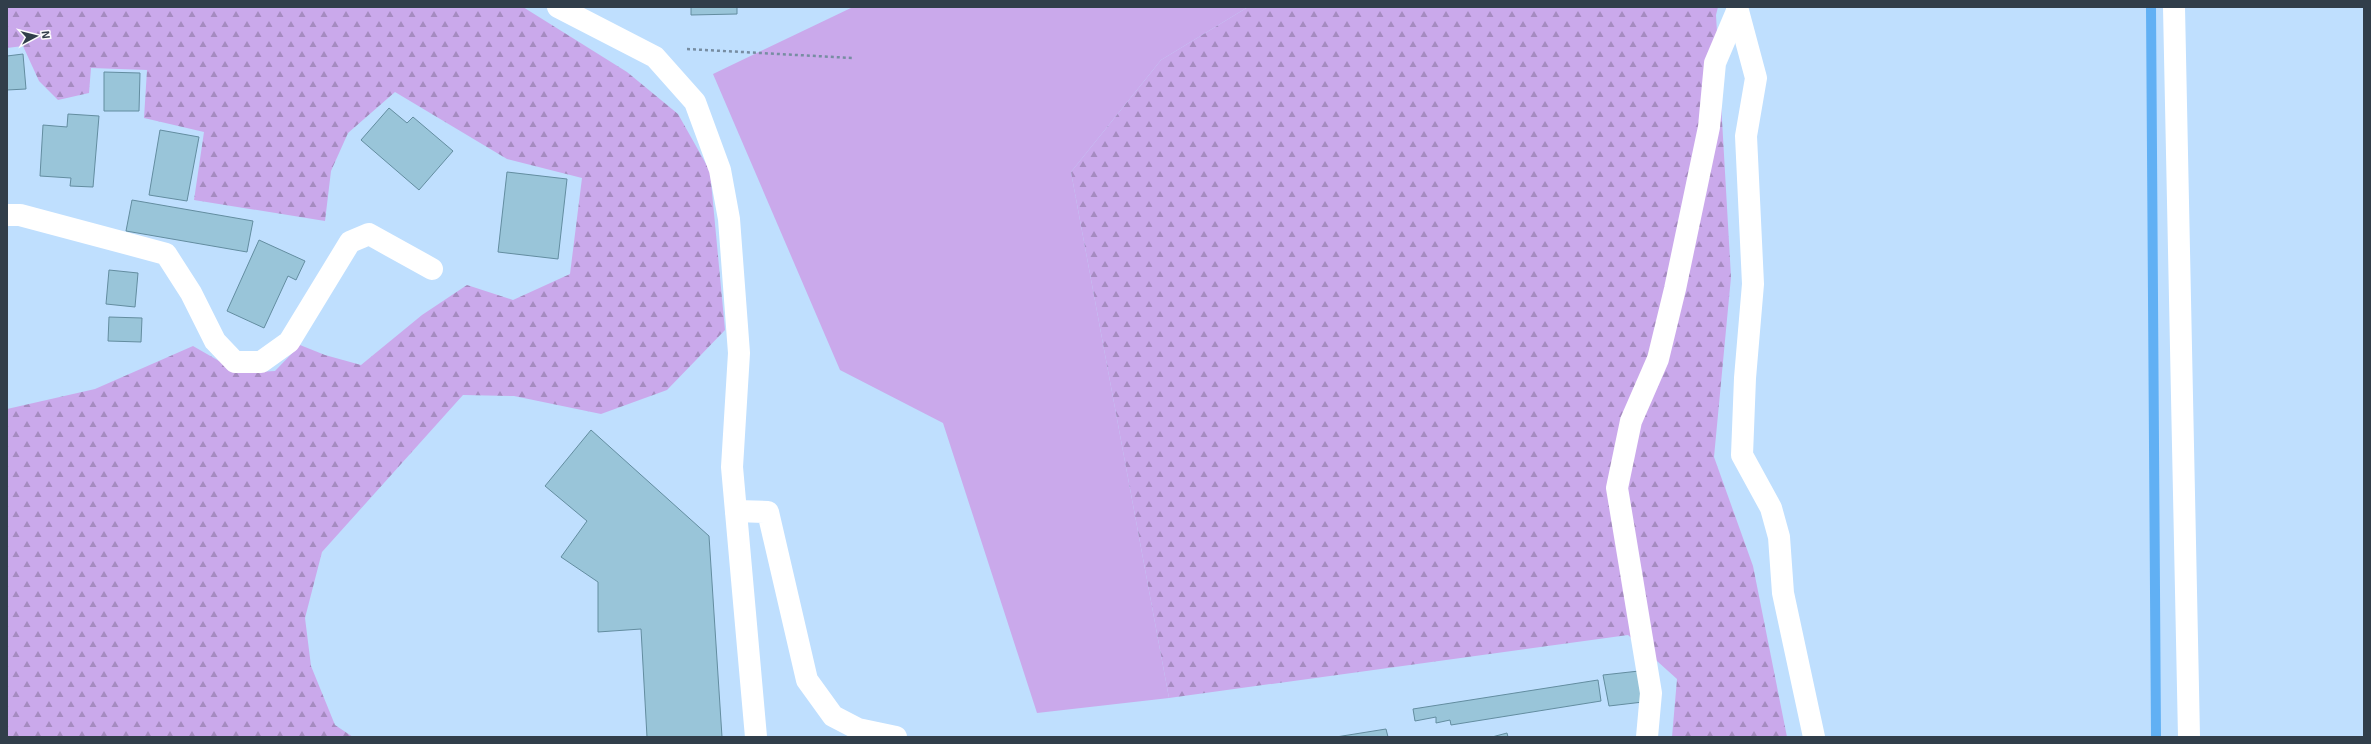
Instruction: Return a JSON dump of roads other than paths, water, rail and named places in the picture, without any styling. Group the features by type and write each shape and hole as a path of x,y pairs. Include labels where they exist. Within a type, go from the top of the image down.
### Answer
{"street":[{"path":"558,7 655,57 695,102 720,170 729,219 739,353 732,467 756,737"},
{"path":"2174,7 2188,737"},
{"path":"1647,737 1651,693 1617,488 1630,421 1658,359 1710,128 1715,63 1737,9"},
{"path":"1737,9 1756,78 1746,136 1752,284 1745,378 1742,455 1771,508 1779,537 1783,592 1814,737"},
{"path":"7,214 20,215 166,254 191,293 215,341 235,362 261,362 289,342 350,242 369,234 432,269"},
{"path":"736,511 768,512 807,680 833,716 858,729 896,737"}],"waterway":[{"path":"2151,7 2156,737"}]}
